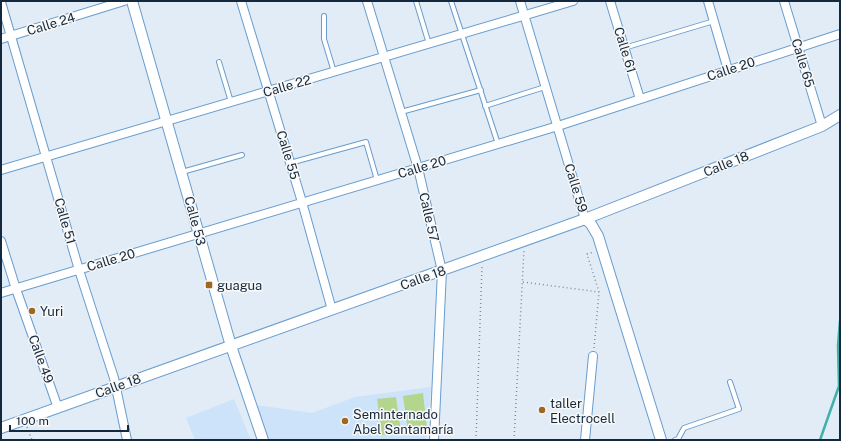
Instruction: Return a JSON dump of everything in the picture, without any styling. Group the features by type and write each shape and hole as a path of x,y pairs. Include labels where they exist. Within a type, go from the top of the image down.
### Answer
{"street":[{"name":"Calle 24","path":"1,39 124,1"},
{"name":"Calle 53","path":"132,1 231,346 263,440"},
{"name":"Calle 55","path":"241,1 302,202 332,310"},
{"name":"Calle 57","path":"367,1 418,168 442,271 434,440"},
{"name":"Calle 59","path":"520,1 585,220 592,224 602,248 661,440"},
{"name":"Calle 22","path":"1,170 334,73 573,1"},
{"name":"Calle 61","path":"610,1 640,99"},
{"path":"708,1 728,70"},
{"name":"Calle 65","path":"784,1 822,126"},
{"name":"Calle 51","path":"1,2 79,270 114,378 115,388 128,440"},
{"name":"Calle 20","path":"1,293 558,126 840,34"},
{"name":"Calle 18","path":"1,428 585,220 822,126 840,115"},
{"name":"Calle 49","path":"1,241 16,289 58,408"},
{"path":"585,440 593,356"}],"lane":[{"path":"416,1 429,44"},
{"path":"451,1 498,144"},
{"path":"324,16 324,39 334,73"},
{"path":"624,48 714,21"},
{"path":"219,62 231,102"},
{"path":"486,106 546,87"},
{"path":"401,112 480,90"},
{"path":"290,164 366,142 377,180"},
{"path":"182,172 242,155"},
{"path":"675,440 678,439 684,428 739,409 730,382"}],"path":[{"path":"514,440 525,241"},
{"path":"593,356 599,292 587,254 602,248"},
{"path":"476,440 482,256"},
{"path":"523,282 599,292"},
{"path":"25,420 32,440"}],"shaded area":[{"name":"Seminternado Abel Santamaría","path":"431,387 426,440 268,440 256,405 312,413 355,397"},
{"path":"234,399 251,440 195,440 186,418"}],"green space":[{"path":"423,393 427,429 408,431 403,396"},
{"path":"396,397 401,432 382,435 377,399"}],"waterway":[{"path":"820,440 839,386 838,345 840,321"}],"place":[{"name":"guagua","path":"209,285"},
{"name":"Yuri","path":"32,311"},
{"name":"taller Electrocell","path":"542,410"},
{"name":"Seminternado Abel Santamaría","path":"345,421"}]}
